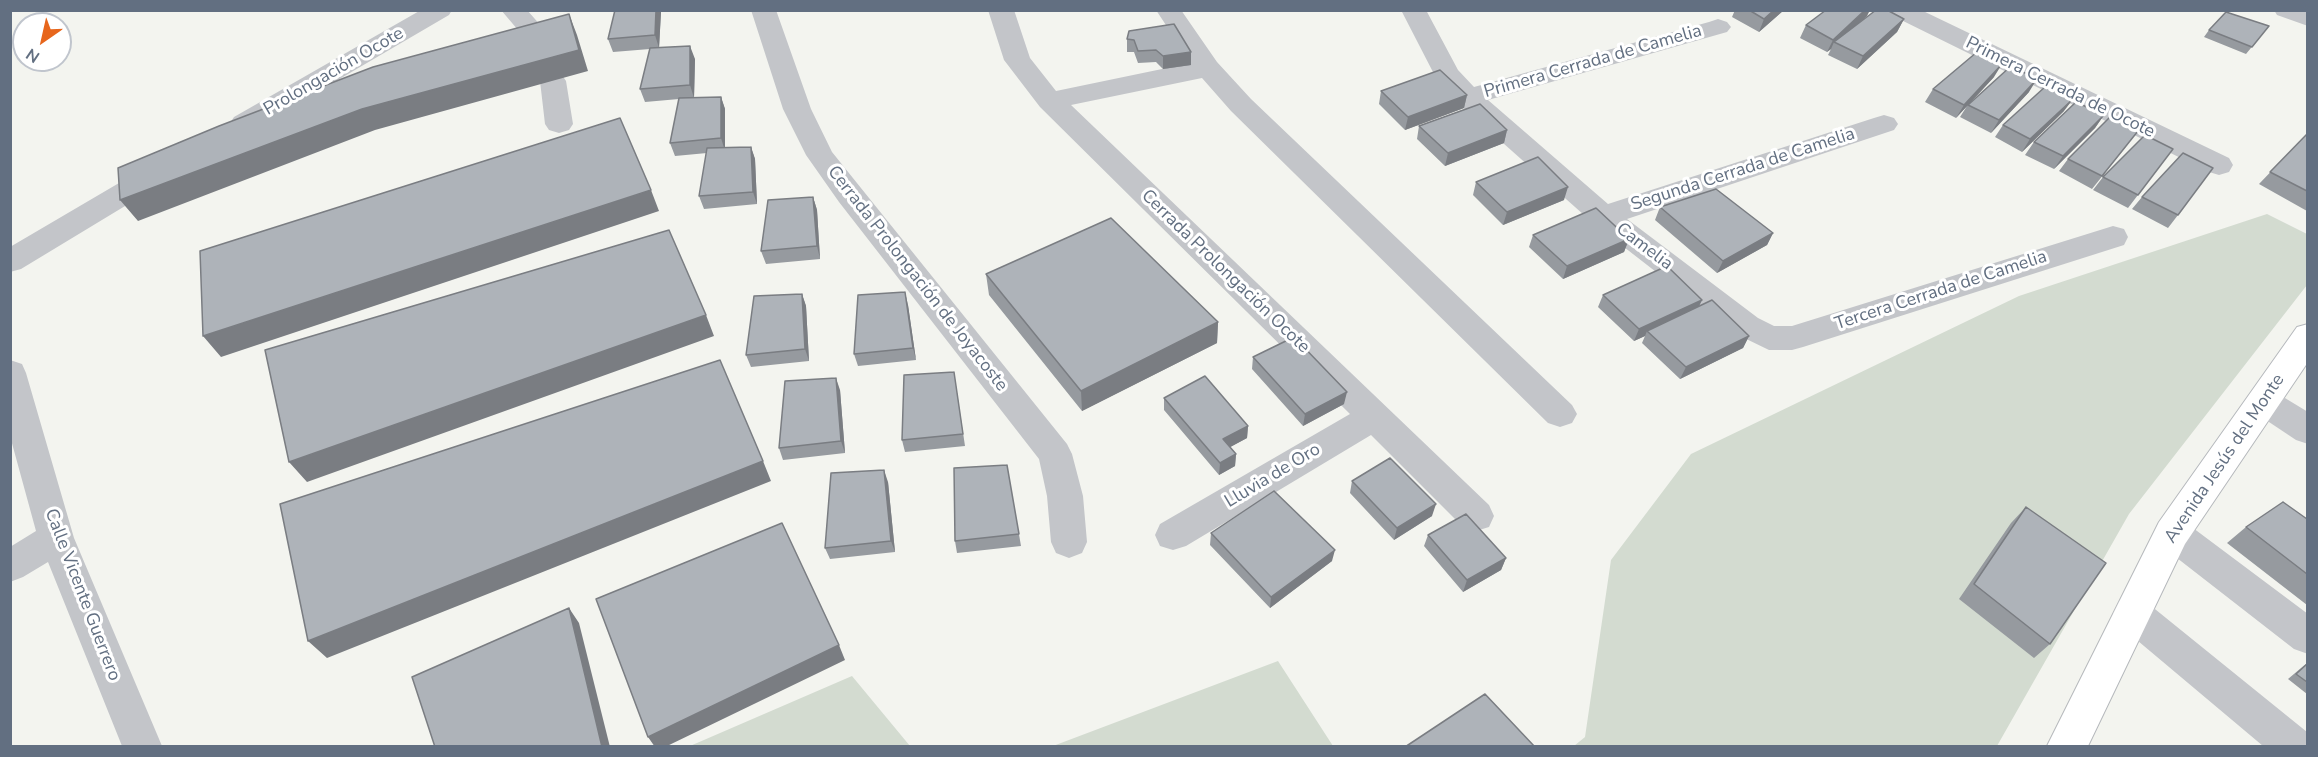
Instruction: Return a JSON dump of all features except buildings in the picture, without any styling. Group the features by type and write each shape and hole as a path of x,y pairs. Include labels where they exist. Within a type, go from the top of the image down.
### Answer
{"main road":[{"name":"Avenida Jesús del Monte","path":"2067,747 2172,533 2307,336"}],"street":[{"name":"Prolongación Ocote","path":"218,139 440,10"},
{"path":"513,10 544,44"},
{"name":"Cerrada Prolongación de Joyacoste","path":"763,10 797,109 820,155 849,195 1055,454 1065,496 1069,542"},
{"name":"Cerrada Prolongación Ocote","path":"1001,10 1017,60 1050,101 1476,516"},
{"path":"1168,10 1208,68 1241,105 1560,414"},
{"name":"Camelia","path":"1413,10 1447,74 1468,97 1603,216 1747,326 1769,338"},
{"name":"Primera Cerrada de Ocote","path":"1900,10 2219,165"},
{"path":"2286,10 2307,18"},
{"name":"Primera Cerrada de Camelia","path":"1468,97 1718,27"},
{"path":"1050,101 1208,68"},
{"path":"554,81 559,124"},
{"name":"Segunda Cerrada de Camelia","path":"1603,216 1884,124"},
{"path":"10,261 176,162"},
{"name":"Tercera Cerrada de Camelia","path":"1769,338 1791,338 2113,237"},
{"name":"Calle Vicente Guerrero","path":"10,373 56,538 142,747"},
{"path":"2263,401 2307,430"},
{"name":"Lluvia de Oro","path":"1173,536 1374,416"},
{"path":"2172,533 2307,637"},
{"path":"10,566 56,538"},
{"path":"2132,613 2293,747"}],"shaded area":[{"path":"2267,214 2307,234 2307,285 2129,514 1997,746 1574,746 1585,737 1611,560 1691,454 2019,296"},
{"path":"1278,661 1333,746 1053,746"},
{"path":"852,676 910,746 690,746"}]}
